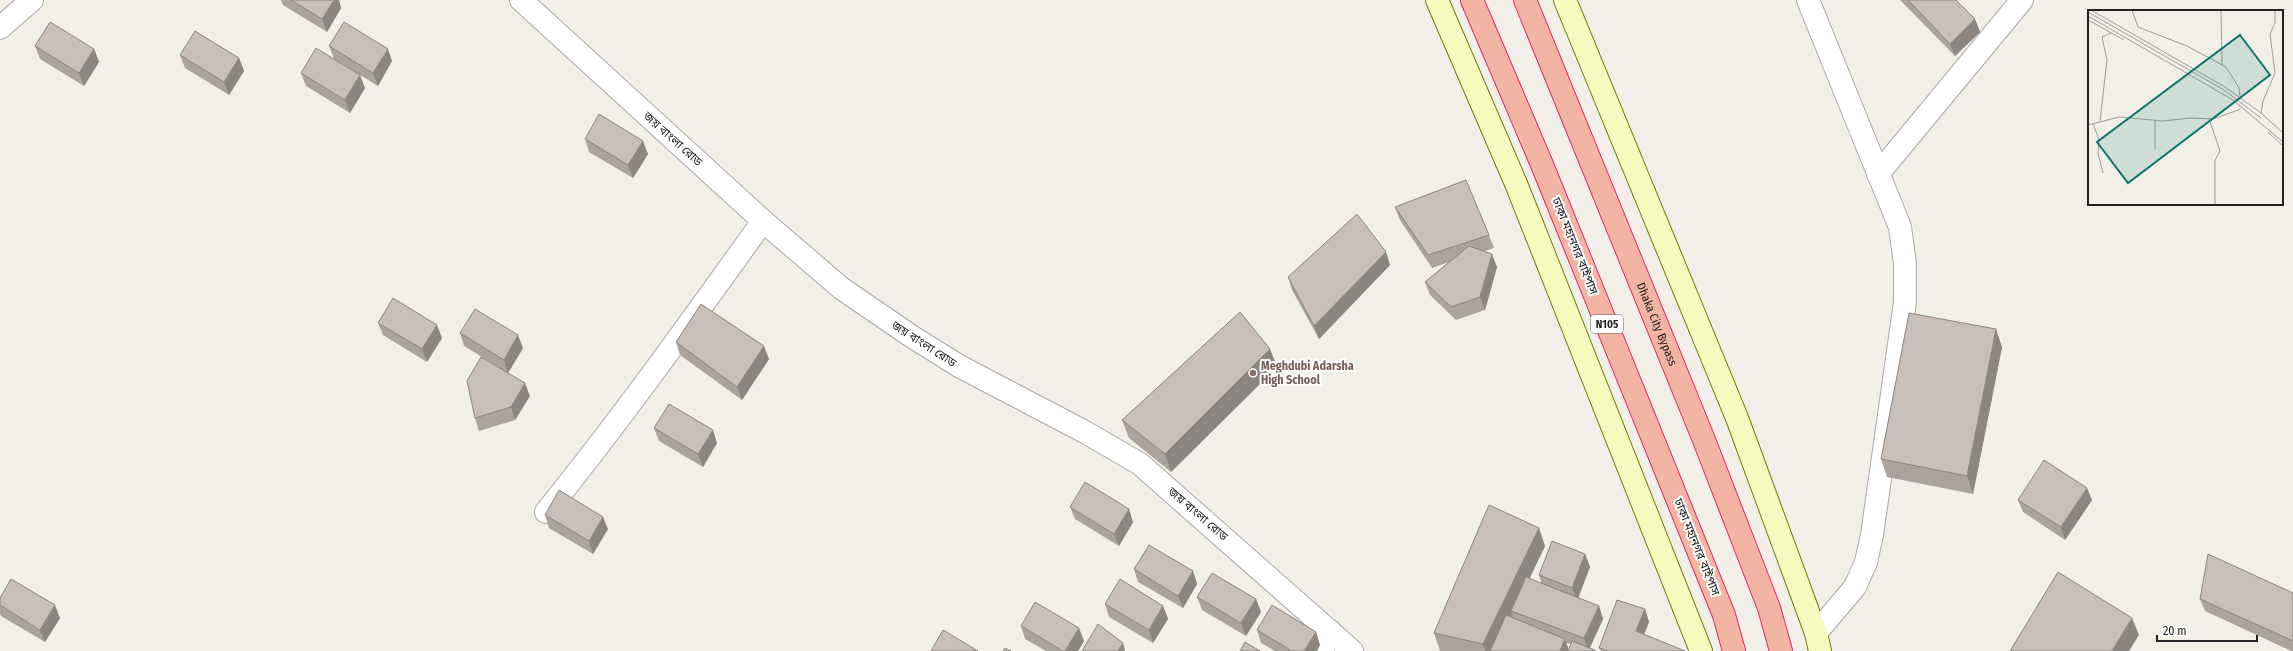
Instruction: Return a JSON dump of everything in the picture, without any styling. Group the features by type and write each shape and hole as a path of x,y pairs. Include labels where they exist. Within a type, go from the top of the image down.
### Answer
{"highway":[{"name":"ঢাকা মহানগর বাইপাস","path":"1472,0 1543,167 1724,615 1734,651"},
{"name":"Dhaka City Bypass","path":"1525,0 1707,448 1769,608 1782,651"}],"main road":[{"path":"1438,0 1520,193 1701,651"},
{"path":"1565,0 1737,418 1818,642"}],"street":[{"path":"0,28 32,0"},
{"name":"জয় বাংলা রোড","path":"521,0 763,222 841,288 911,336 989,383 1085,432 1140,464 1352,651"},
{"path":"1808,0 1900,227 1905,264 1905,302 1872,535 1866,562 1855,587 1818,642"},
{"path":"1878,174 2022,0"},
{"path":"546,512 640,392 763,222"},
{"path":"1322,651 1330,631"}],"building":[{"path":"291,0 334,0 322,19"},
{"path":"1908,0 1956,0 1975,19 1950,44"},
{"path":"50,22 94,49 79,73 35,46"},
{"path":"344,22 388,49 373,73 329,46"},
{"path":"195,31 239,58 224,82 180,55"},
{"path":"316,48 360,75 345,100 301,73"},
{"path":"599,114 643,141 628,165 585,139"},
{"path":"1466,180 1489,235 1428,255 1395,207"},
{"path":"1357,214 1386,252 1314,326 1288,277"},
{"path":"1469,246 1492,254 1480,297 1451,307 1425,282"},
{"path":"393,298 437,325 422,349 378,323"},
{"path":"701,304 764,346 737,387 676,342"},
{"path":"475,309 518,335 504,360 460,333"},
{"path":"1240,312 1270,349 1165,454 1122,420"},
{"path":"1909,313 1996,329 1967,476 1881,459"},
{"path":"481,357 525,383 511,407 475,418 467,381"},
{"path":"669,404 713,430 698,454 654,428"},
{"path":"2044,460 2087,488 2061,527 2018,500"},
{"path":"1085,482 1129,509 1114,534 1070,507"},
{"path":"559,490 603,517 589,541 545,515"},
{"path":"1489,505 1539,528 1483,644 1434,633"},
{"path":"1552,541 1585,554 1572,588 1539,575"},
{"path":"1149,545 1193,571 1178,596 1134,569"},
{"path":"2208,554 2293,593 2293,641 2200,599"},
{"path":"2058,572 2132,618 2112,651 2010,651"},
{"path":"1212,573 1256,599 1241,623 1197,597"},
{"path":"1526,577 1599,606 1584,638 1511,611"},
{"path":"11,579 55,605 40,630 0,605 0,598"},
{"path":"1120,579 1163,606 1149,630 1105,604"},
{"path":"1617,600 1645,609 1636,631 1685,651 1608,651 1599,648"},
{"path":"1035,602 1079,628 1065,651 1021,626"},
{"path":"1272,605 1316,632 1304,651 1292,651 1257,630"},
{"path":"1506,615 1565,639 1560,651 1490,651"},
{"path":"1098,624 1123,643 1118,651 1082,651"},
{"path":"943,630 978,651 931,651"},
{"path":"1572,641 1595,650 1595,651 1568,651"},
{"path":"1245,642 1260,651 1240,651"},
{"path":"1005,648 1011,651 1003,651"}],"place":[{"name":"Meghdubi Adarsha High School","path":"1253,373"}]}
